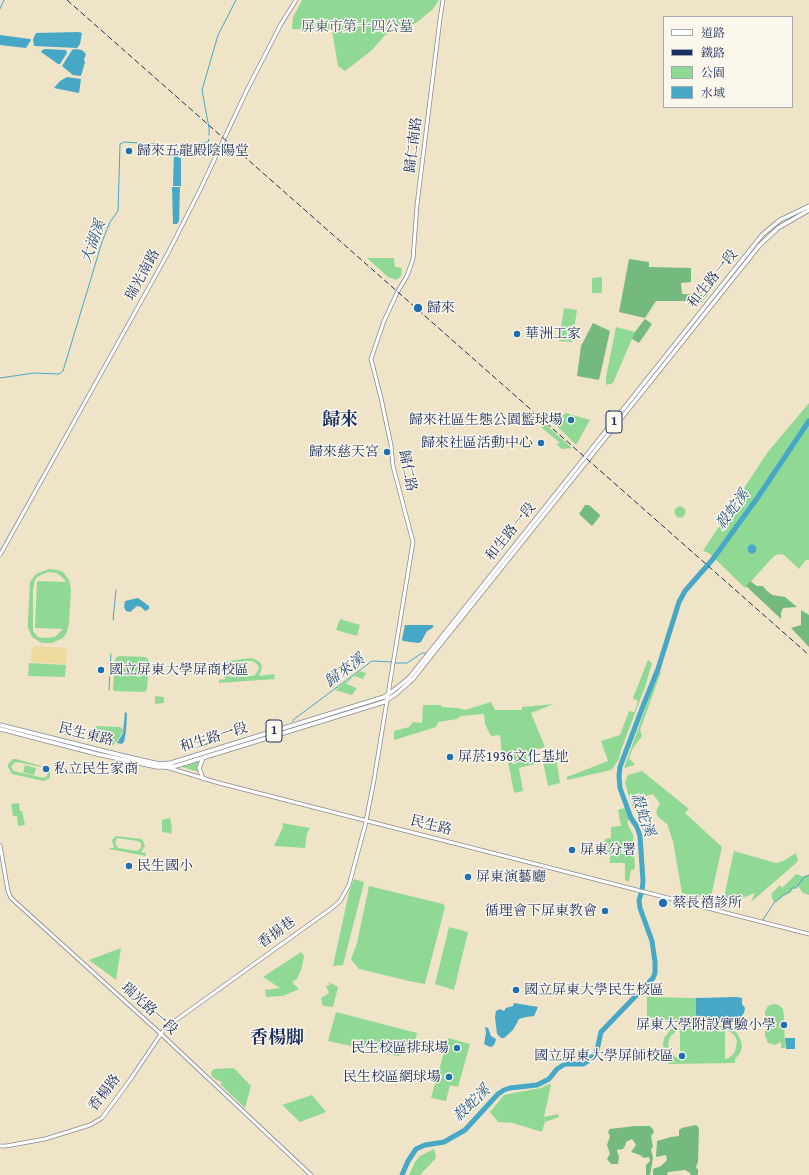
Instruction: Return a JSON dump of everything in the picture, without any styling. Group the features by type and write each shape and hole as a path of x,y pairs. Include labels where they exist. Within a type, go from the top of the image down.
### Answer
{"main road":[{"name":"和生路一段","path":"166,767 176,766 203,758 387,700 406,687 430,654 762,235 780,220 809,206"},
{"name":"和生路一段","path":"159,764 171,763 377,699 401,686 430,654 759,246 778,228 809,210"},
{"name":"民生東路","path":"0,725 159,764"},
{"name":"民生東路","path":"0,729 97,754 157,767 166,767"},
{"path":"203,758 199,768 203,779"}],"street":[{"name":"瑞光南路","path":"0,555 168,253 202,188 247,90 296,0"},
{"name":"歸仁南路","path":"398,291 407,276 413,259 417,205 443,0"},
{"name":"歸仁路","path":"366,821 413,542 393,466 391,445 371,359 384,321 398,291"},
{"name":"民生東路","path":"159,764 219,784"},
{"name":"民生路","path":"219,784 809,934"},
{"name":"香揚巷","path":"161,1034 168,1025 332,908 340,900 347,890 352,877 366,821"},
{"name":"瑞光路一段","path":"0,845 8,891 11,898 161,1034 311,1175"},
{"name":"香楊路","path":"0,1146 45,1139 90,1125 102,1118 161,1034"}],"green space":[{"name":"屏東市第十四公墓","path":"302,0 439,0 433,9 416,23 388,32 371,51 345,71 338,66 332,31 292,29 293,17"},
{"path":"367,258 394,258 395,267 402,268 401,276 397,280 388,277"},
{"path":"629,259 649,262 649,267 691,268 691,282 681,283 682,294 708,295 696,307 684,301 656,301 645,318 619,312"},
{"path":"602,277 602,293 592,293 592,278"},
{"path":"564,308 577,310 572,342 559,341"},
{"path":"645,319 652,324 639,343 632,339 635,332"},
{"path":"593,323 610,331 599,380 577,376 581,346"},
{"path":"616,327 635,332 613,383 607,385 606,377"},
{"path":"809,403 809,560 806,560 799,569 784,555 778,554 773,557 745,588 709,553 703,551 767,453"},
{"path":"566,413 590,420 576,445 553,422"},
{"path":"545,424 572,448 562,449 556,444 560,443 541,427"},
{"path":"585,505 589,505 600,515 592,526 579,514"},
{"path":"680,506 684,508 686,512 684,516 680,518 676,516 674,512 676,508"},
{"path":"49,569 58,570 63,572 69,580 71,589 67,632 63,638 52,643 42,643 32,637 28,628 30,582 36,574","holes":["48,572 57,573 67,582 37,581 35,628 63,629 55,637 38,637 33,631 33,590 35,580 37,577"]},
{"path":"750,581 757,586 763,586 772,595 785,597 797,607 783,608 781,619 746,586"},
{"path":"801,610 809,615 809,647 791,628 801,625"},
{"path":"340,619 360,625 357,636 336,630"},
{"path":"119,656 145,657 148,659 147,689 145,692 114,691 115,659"},
{"path":"252,658 260,662 262,666 259,676 274,674 275,679 219,683 219,680 226,679 223,675 222,669 227,661","holes":["252,661 257,664 259,668 253,676 230,677 225,671 229,663"]},
{"path":"648,660 652,663 645,687 619,759 613,768 611,770 567,780 567,777 608,761 601,741 620,735 629,711 635,711 638,701 633,698"},
{"path":"29,663 66,665 65,677 28,676"},
{"path":"659,670 661,672 640,730 642,736 633,748 629,758 635,765 624,768"},
{"path":"360,671 366,673 363,679 354,676 346,684 357,688 352,695 335,690"},
{"path":"155,696 164,697 164,703 155,704"},
{"path":"491,702 495,710 522,710 522,707 554,704 531,713 545,747 530,751 534,764 556,758 560,783 548,786 543,762 519,768 523,791 514,793 507,756 503,764 500,735 491,736 485,724 484,714 461,716 457,719 438,722 436,727 394,740 394,731 409,727 413,722 422,723 423,705 441,705 442,707 465,710"},
{"path":"97,726 119,727 122,728 123,731 118,740 112,746 92,741 92,730"},
{"path":"13,759 16,759 48,768 50,778 44,781 12,774 8,764","holes":["18,762 45,768 48,772 47,776 44,778 14,771 11,767 14,763"]},
{"path":"198,762 199,772 182,767"},
{"path":"25,765 36,768 34,775 23,772"},
{"path":"642,771 689,809 685,813 722,847 710,901 682,893 673,841 667,824 658,817 656,811 660,804 653,794 638,798 634,810 625,782 628,775"},
{"path":"19,803 25,825 18,826 17,816 13,816 11,804"},
{"path":"628,807 632,816 627,822 633,835 635,869 631,870 629,882 625,880 625,863 610,863 610,854 602,854 605,839 611,838 611,827 621,826 618,810"},
{"path":"170,818 172,827 171,835 170,833 162,832 162,820"},
{"path":"282,823 310,828 307,833 305,848 274,846 283,827"},
{"path":"116,836 141,839 145,846 141,852 146,853 146,856 109,849 114,848 112,840","holes":["117,838 138,841 141,843 141,848 137,851 118,848 115,843"]},
{"path":"734,851 776,863 783,861 796,853 798,860 751,902 755,893 722,906"},
{"path":"796,874 804,877 809,875 809,895 803,893 797,885 796,888 792,889 774,903 771,894 780,885 782,888"},
{"path":"354,879 364,883 343,965 333,966 349,892"},
{"path":"369,886 443,904 445,907 425,984 359,969 351,959 357,943"},
{"path":"449,927 468,932 454,990 435,984"},
{"path":"121,948 116,980 89,960"},
{"path":"301,952 304,956 302,967 297,979 292,982 299,989 283,996 266,997 265,990 280,988 263,977"},
{"path":"328,982 338,987 333,1007 323,1006 321,998 329,993 326,986 330,985"},
{"path":"647,997 696,998 696,1022 662,1022 662,1018 647,1018"},
{"path":"774,1004 779,1005 783,1009 785,1048 781,1048 781,1042 775,1045 768,1043 765,1036 765,1011 768,1006"},
{"path":"336,1012 417,1033 413,1051 398,1056 328,1041"},
{"path":"677,1025 724,1026 732,1028 737,1033 742,1047 740,1053 735,1059 735,1063 668,1064 669,1060 671,1059 666,1054 663,1046 664,1038 671,1029","holes":["677,1030 680,1030 680,1059 675,1057 669,1049 668,1044 670,1037","725,1030 729,1031 735,1036 737,1041 735,1052 729,1058 725,1059"]},
{"path":"448,1038 470,1044 458,1087 450,1085 446,1101 431,1098"},
{"path":"234,1068 251,1086 245,1108 220,1084 223,1083 212,1077 211,1072 214,1069"},
{"path":"549,1084 551,1085 544,1117 558,1114 559,1117 545,1122 542,1132 513,1123 498,1122 490,1112 504,1095 541,1088"},
{"path":"312,1095 326,1112 300,1122 282,1105"},
{"path":"696,1125 699,1128 698,1162 696,1167 698,1170 698,1175 691,1175 685,1170 668,1172 667,1175 653,1175 653,1169 661,1166 667,1160 666,1155 656,1157 657,1141 679,1136 679,1130 682,1128"},
{"path":"650,1126 654,1132 651,1136 653,1158 650,1175 646,1175 646,1165 650,1161 649,1157 644,1158 631,1152 636,1145 632,1139 626,1142 623,1149 617,1150 619,1156 618,1164 611,1164 607,1159 610,1154 607,1145 610,1136 608,1132 610,1129"},
{"path":"434,1149 436,1158 420,1175 409,1175 415,1162 420,1156"}],"sand":[{"path":"34,646 65,648 67,653 66,663 33,662 31,659 31,653"}],"water":[{"path":"36,33 82,33 80,44 77,48 34,46 33,39"},
{"path":"0,35 31,40 26,48 0,45"},
{"path":"45,49 66,50 67,53 60,64 58,64 41,52"},
{"path":"72,50 82,50 86,54 81,76 73,75 62,66"},
{"path":"67,77 81,79 79,93 54,88 60,81"},
{"path":"174,151 181,152 181,186 173,186"},
{"path":"172,187 180,187 179,221 177,224 173,224"},
{"path":"752,544 757,549 752,554 747,549"},
{"path":"138,598 149,606 149,609 145,611 141,607 137,606 130,612 126,611 124,607 125,601"},
{"path":"405,625 434,626 427,631 421,642 418,643 403,641 402,639"},
{"path":"125,712 127,713 126,731 124,742 122,744 117,743 123,733"},
{"path":"696,998 742,998 742,1004 745,1008 741,1017 737,1019 727,1019 727,1021 696,1022"},
{"path":"514,1003 538,1007 534,1016 519,1019 513,1030 504,1038 501,1038 497,1034 495,1017 496,1011 500,1009 504,1011 506,1008 513,1006"},
{"path":"485,1027 488,1028 491,1036 496,1039 493,1046 490,1047 484,1044 486,1033"},
{"path":"785,1038 795,1038 795,1049 786,1049"}],"waterway":[{"path":"0,9 4,0"},
{"name":"大湖溪","path":"209,135 202,90 218,35 236,0"},
{"name":"大湖溪","path":"0,378 34,373 59,374 63,371 102,242 110,222 118,211 120,144 124,142 182,146 208,142 209,139"},
{"name":"殺蛇溪","path":"402,1175 408,1161 416,1149 425,1145 444,1142 465,1130 498,1094 504,1090 537,1085 549,1079 557,1069 565,1064 583,1064 588,1061 597,1050 601,1032 653,978 655,973 655,962 652,941 640,908 639,900 643,881 640,836 637,827 631,818 620,788 620,767 658,669 679,602 685,591 713,559 758,497 809,421"},
{"path":"113,620 116,590"},
{"name":"歸來溪","path":"395,663 407,663 422,653 427,653"},
{"path":"110,667 111,654"},
{"name":"歸來溪","path":"293,721 372,661 392,662"},
{"path":"109,690 110,669"},
{"path":"762,921 774,903 790,892 792,888 796,888 804,877 809,875"}],"railway":[{"path":"67,0 809,655"}],"place":[{"name":"歸來五龍殿陰陽堂","path":"129,151"},
{"name":"歸來","path":"418,308"},
{"name":"華洲工家","path":"517,334"},
{"name":"歸來社區生態公園籃球場","path":"571,420"},
{"name":"歸來社區活動中心","path":"541,443"},
{"name":"歸來慈天宮","path":"387,452"},
{"name":"國立屏東大學屏商校區","path":"101,670"},
{"name":"屏菸1936文化基地","path":"450,757"},
{"name":"私立民生家商","path":"46,769"},
{"name":"屏東分署","path":"572,850"},
{"name":"民生國小","path":"129,866"},
{"name":"屏東演藝廳","path":"468,877"},
{"name":"蔡長禧診所","path":"663,903"},
{"name":"循理會下屏東教會","path":"605,911"},
{"name":"國立屏東大學民生校區","path":"516,990"},
{"name":"屏東大學附設實驗小學","path":"784,1025"},
{"name":"民生校區排球場","path":"457,1048"},
{"name":"國立屏東大學屏師校區","path":"682,1056"},
{"name":"民生校區網球場","path":"449,1077"}],"district":[{"name":"歸來","path":"340,420"},
{"name":"香楊脚","path":"277,1038"}]}
